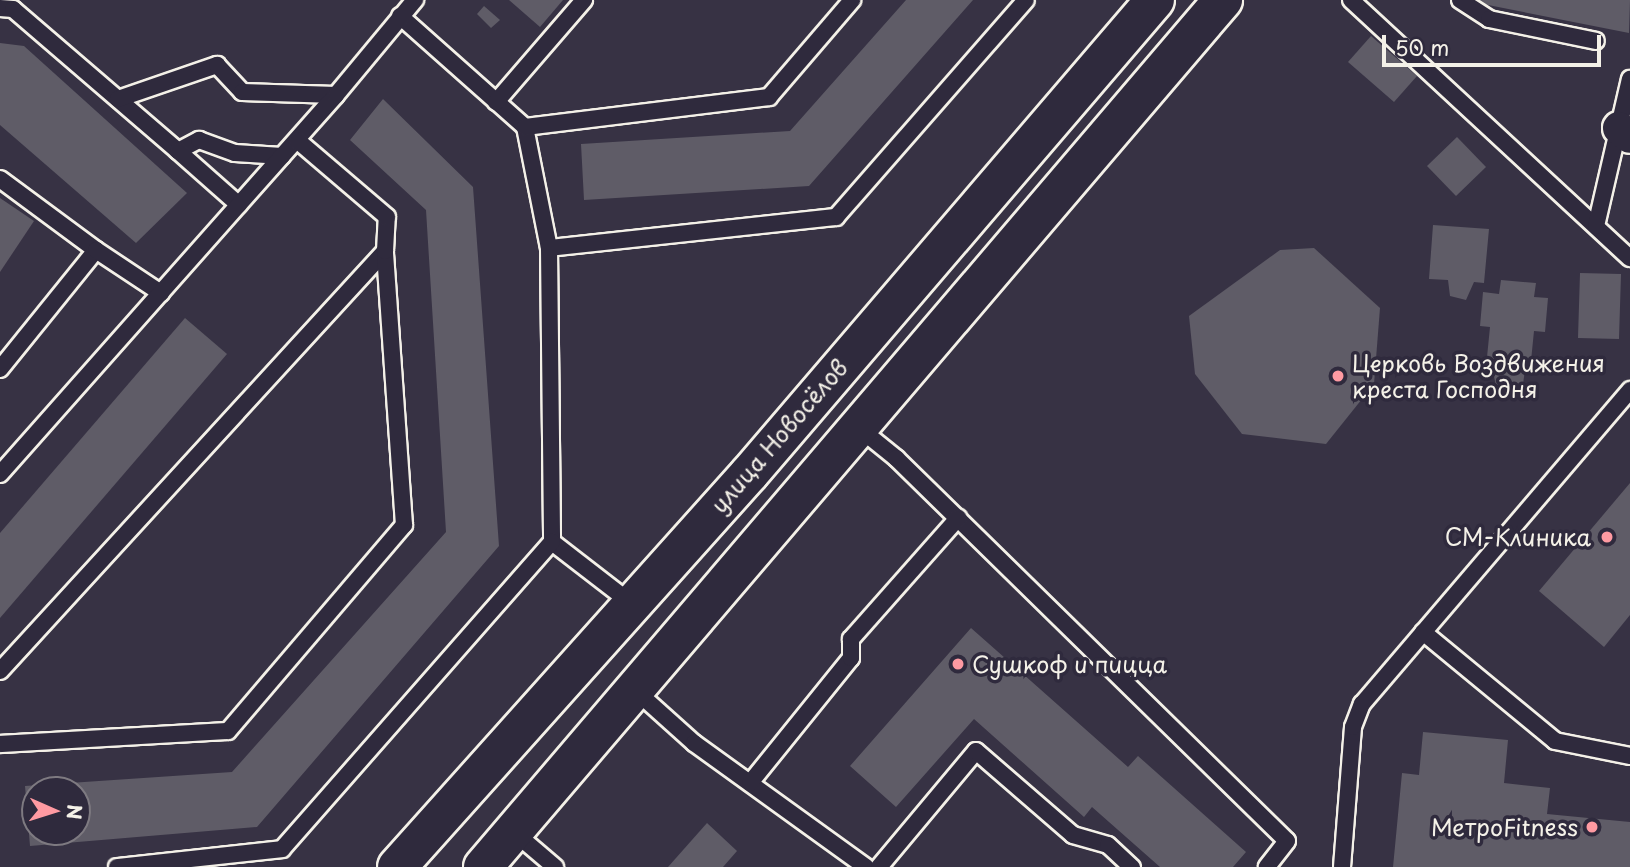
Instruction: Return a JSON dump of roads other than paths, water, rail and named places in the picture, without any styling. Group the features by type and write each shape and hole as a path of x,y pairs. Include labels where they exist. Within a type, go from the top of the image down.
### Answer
{"main road":[{"name":"улица Новосёлов","path":"397,867 749,474 997,179 1155,0"},
{"path":"483,867 859,428 1038,212 1223,0"}],"lane":[{"path":"0,474 337,95 415,0"},
{"path":"496,102 584,0"},
{"path":"525,127 769,97 852,0"},
{"path":"549,248 836,217 1026,0"},
{"path":"1351,0 1630,258"},
{"path":"1460,0 1489,19 1596,41"},
{"path":"0,8 13,9 239,205"},
{"path":"117,867 282,849 552,542 549,248 525,127 400,16"},
{"path":"118,99 217,65 242,92 337,95"},
{"path":"1596,226 1624,132 1630,79"},
{"path":"0,744 228,731 404,525 385,251 387,217 297,139"},
{"path":"178,151 199,140 235,153 282,156"},
{"path":"0,179 96,250 161,293"},
{"path":"0,369 96,250"},
{"path":"0,671 385,251"},
{"path":"1342,867 1355,715 1630,390"},
{"path":"859,428 958,518 1287,841 1267,867"},
{"path":"750,783 851,658 851,639 958,518"},
{"path":"552,542 631,603"},
{"path":"1423,632 1555,741 1630,755"},
{"path":"635,691 694,743 866,867"},
{"path":"878,867 976,751 1073,835 1108,845 1132,867"},
{"path":"514,832 555,867"}],"place":[{"name":"Церковь Воздвижения креста Господня","path":"1338,376"},
{"name":"СМ-Клиника","path":"1607,537"},
{"name":"Сушкоф и пицца","path":"958,664"},
{"name":"МетроFitness","path":"1592,827"}]}
